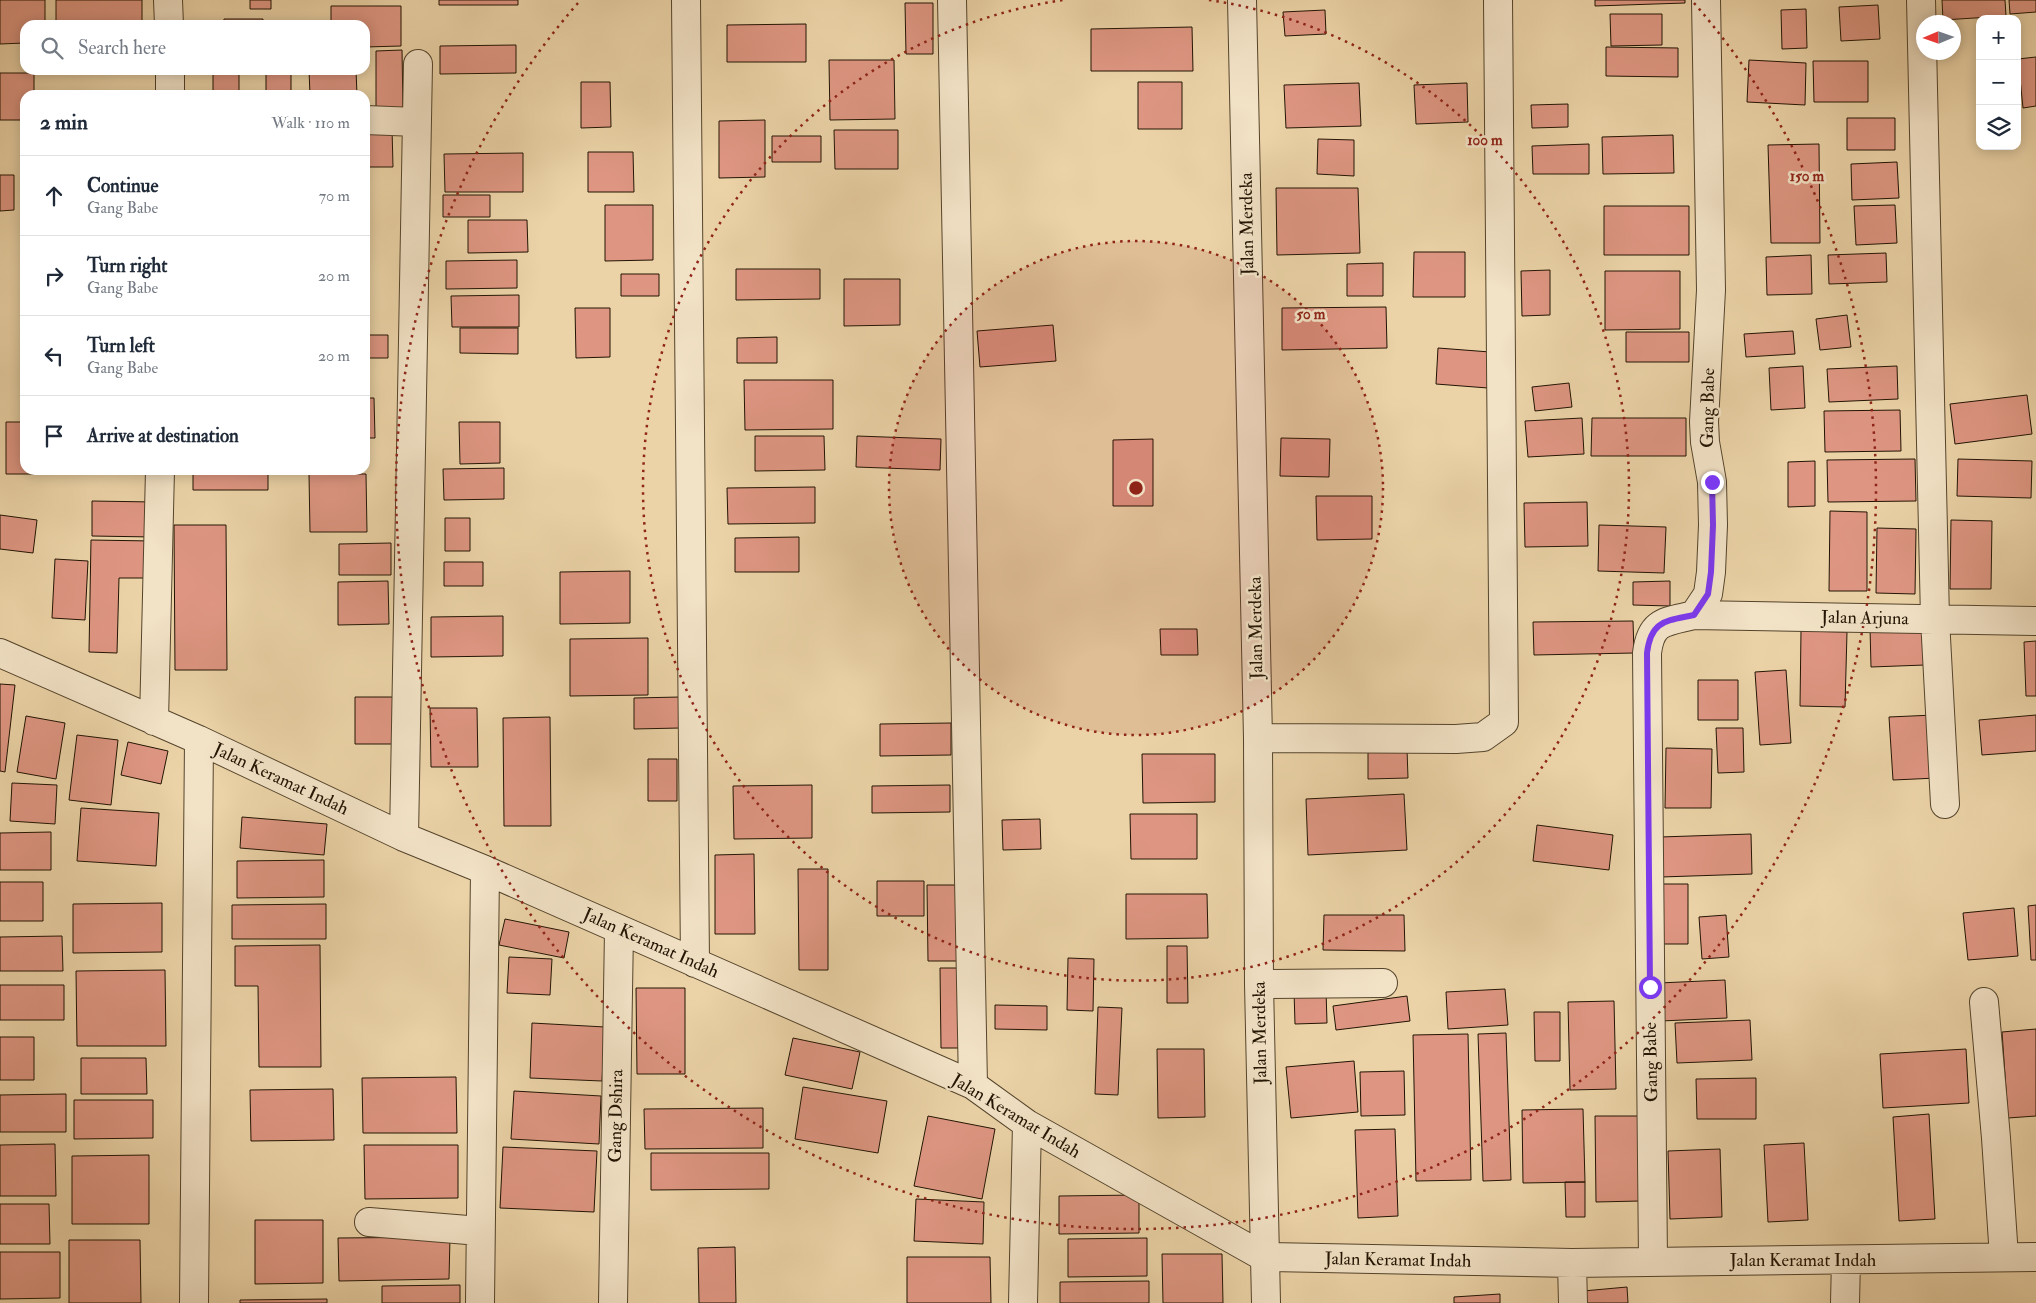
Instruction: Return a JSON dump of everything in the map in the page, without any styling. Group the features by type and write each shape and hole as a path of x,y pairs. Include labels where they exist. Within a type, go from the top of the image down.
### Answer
{"street":[{"path":"168,0 169,20"},
{"path":"686,0 696,963"},
{"path":"952,0 973,1085"},
{"name":"Jalan Merdeka","path":"1242,0 1258,738 1259,984 1266,1303"},
{"path":"1258,738 1456,739 1483,737 1504,722 1498,0"},
{"name":"Gang Babe","path":"1653,1260 1647,653 1649,638 1655,628 1666,622 1694,615 1708,594 1711,572 1712,482 1705,442 1704,422 1711,290 1706,0"},
{"path":"1921,0 1935,619 1945,804"},
{"path":"404,837 418,64"},
{"path":"170,75 170,90"},
{"path":"370,120 417,122"},
{"path":"154,721 160,475"},
{"name":"Jalan Arjuna","path":"1694,615 2036,621"},
{"name":"Jalan Keramat Indah","path":"0,653 199,740 404,837 485,870 973,1085 1028,1124 1264,1257 1572,1263 1653,1260 1846,1260 2036,1257"},
{"path":"194,1303 199,740"},
{"path":"480,1303 485,870"},
{"name":"Gang Dshira","path":"614,1303 619,930"},
{"path":"1259,984 1383,982"},
{"path":"1984,1002 2004,1257"},
{"path":"1023,1303 1028,1124"},
{"path":"369,1222 480,1231"},
{"path":"1845,1303 1846,1260"},
{"path":"1572,1263 1573,1303"}],"building":[{"path":"0,0 45,0 45,20 20,20 20,43 0,44"},
{"path":"56,0 142,0 142,20 56,20"},
{"path":"250,0 271,0 271,9 250,9"},
{"path":"439,0 518,0 518,5 439,5"},
{"path":"1595,0 1685,0 1685,3 1595,6"},
{"path":"1942,0 2005,0 2006,15 1976,15 1976,18 1961,19 1961,15 1943,15"},
{"path":"2009,0 2036,0 2036,12 2010,14"},
{"path":"905,3 933,3 933,54 906,54"},
{"path":"1878,5 1880,39 1841,41 1839,7"},
{"path":"331,6 401,6 401,46 370,47 370,20 331,20"},
{"path":"1806,9 1807,48 1782,49 1781,10"},
{"path":"1325,10 1326,34 1285,36 1283,12"},
{"path":"1610,14 1662,14 1662,45 1611,46"},
{"path":"224,19 263,19 263,20"},
{"path":"806,24 806,62 727,62 727,25"},
{"path":"1192,27 1193,71 1091,71 1091,29"},
{"path":"516,45 516,73 440,74 440,46"},
{"path":"1606,47 1678,48 1678,77 1606,76"},
{"path":"402,50 403,109 376,109 376,51"},
{"path":"2036,57 2036,106 2023,108 2021,59"},
{"path":"829,60 894,60 895,119 830,120"},
{"path":"1749,60 1806,63 1805,105 1747,102"},
{"path":"1813,61 1868,61 1868,102 1814,102"},
{"path":"0,73 34,75 34,90 20,90 20,120 0,120"},
{"path":"213,75 239,75 239,90 213,90"},
{"path":"266,75 291,75 291,90 266,90"},
{"path":"309,75 356,75 357,90 310,90"},
{"path":"581,82 610,82 611,127 581,128"},
{"path":"1138,82 1182,82 1182,129 1138,129"},
{"path":"1359,83 1361,126 1286,128 1284,85"},
{"path":"1467,83 1468,122 1416,124 1414,85"},
{"path":"1568,104 1568,127 1532,128 1531,105"},
{"path":"1847,118 1895,118 1895,150 1847,150"},
{"path":"765,120 765,177 719,178 719,121"},
{"path":"370,128 392,128 393,167 370,167"},
{"path":"834,130 898,130 898,169 835,169"},
{"path":"1673,135 1674,173 1603,174 1602,137"},
{"path":"772,136 821,136 821,162 772,162"},
{"path":"1318,139 1354,140 1354,176 1317,174"},
{"path":"1589,144 1589,174 1533,174 1532,146"},
{"path":"1819,144 1820,243 1771,243 1768,145"},
{"path":"588,152 633,152 634,192 588,192"},
{"path":"523,153 523,192 445,192 444,154"},
{"path":"1897,162 1899,198 1852,200 1851,164"},
{"path":"0,175 14,175 14,210 0,211"},
{"path":"1276,188 1358,188 1360,253 1277,255"},
{"path":"443,195 490,195 490,217 443,217"},
{"path":"605,205 653,205 653,260 605,261"},
{"path":"1895,205 1897,243 1856,245 1854,206"},
{"path":"1604,206 1689,206 1689,255 1604,255"},
{"path":"468,220 527,220 528,252 468,253"},
{"path":"1414,252 1465,252 1465,297 1413,297"},
{"path":"1886,253 1887,282 1829,284 1828,255"},
{"path":"1811,255 1812,294 1767,295 1766,257"},
{"path":"517,260 517,288 446,289 446,261"},
{"path":"1383,263 1383,296 1347,296 1347,264"},
{"path":"736,269 820,269 820,299 736,300"},
{"path":"1550,270 1550,315 1522,316 1521,271"},
{"path":"1605,271 1680,271 1680,329 1605,330"},
{"path":"621,274 659,274 659,296 621,296"},
{"path":"844,279 900,279 900,325 844,326"},
{"path":"519,295 519,327 452,327 451,296"},
{"path":"1386,307 1387,348 1282,350 1282,308"},
{"path":"575,308 610,308 610,357 576,358"},
{"path":"1847,315 1851,347 1820,350 1816,319"},
{"path":"1053,325 1056,361 980,367 977,331"},
{"path":"460,328 518,328 518,354 460,353"},
{"path":"1793,331 1795,354 1746,357 1744,334"},
{"path":"1626,332 1689,332 1689,362 1626,362"},
{"path":"370,335 388,335 388,358 370,358"},
{"path":"777,337 777,363 737,363 737,338"},
{"path":"1438,348 1490,352 1488,388 1436,384"},
{"path":"1803,366 1805,408 1771,410 1769,368"},
{"path":"1897,366 1898,399 1829,402 1827,369"},
{"path":"744,380 833,380 833,429 745,430"},
{"path":"1569,383 1572,407 1535,411 1532,387"},
{"path":"2027,395 2032,434 1955,444 1950,404"},
{"path":"370,398 374,398 375,438 370,438"},
{"path":"1900,410 1901,451 1825,452 1824,411"},
{"path":"1582,418 1584,454 1528,457 1525,421"},
{"path":"1592,418 1686,418 1686,456 1591,456"},
{"path":"6,422 20,422 20,474 6,474"},
{"path":"459,422 500,422 500,463 460,464"},
{"path":"755,436 824,436 825,470 755,471"},
{"path":"857,436 941,439 940,470 856,467"},
{"path":"1281,438 1330,439 1329,477 1280,476"},
{"path":"1153,439 1153,506 1113,506 1113,440"},
{"path":"1915,459 1916,501 1828,502 1827,460"},
{"path":"1958,459 2032,461 2031,498 1957,496"},
{"path":"1815,461 1815,506 1788,507 1788,462"},
{"path":"504,468 504,499 444,500 443,469"},
{"path":"193,475 268,475 268,490 193,490"},
{"path":"309,475 366,475 367,532 310,532"},
{"path":"815,487 815,523 728,524 727,488"},
{"path":"1316,496 1372,496 1372,539 1317,540"},
{"path":"92,501 154,502 154,537 92,536"},
{"path":"1587,502 1588,546 1525,547 1524,503"},
{"path":"1830,511 1867,512 1867,591 1829,591"},
{"path":"0,515 37,520 33,553 0,549"},
{"path":"445,518 470,518 470,551 445,551"},
{"path":"1951,520 1992,521 1991,589 1950,589"},
{"path":"174,525 226,525 227,670 175,670"},
{"path":"1599,525 1666,527 1664,573 1598,571"},
{"path":"1877,528 1916,529 1915,594 1876,593"},
{"path":"799,537 799,572 735,572 735,538"},
{"path":"91,540 152,541 151,578 119,578 117,653 89,652"},
{"path":"391,543 391,575 339,575 339,544"},
{"path":"55,559 88,561 85,620 52,618"},
{"path":"444,562 483,562 483,586 444,586"},
{"path":"630,571 630,623 560,624 560,572"},
{"path":"388,581 389,624 338,625 338,582"},
{"path":"1670,581 1670,606 1633,605 1633,582"},
{"path":"503,616 503,656 431,657 431,617"},
{"path":"1633,621 1634,653 1534,655 1533,622"},
{"path":"1924,626 1925,665 1871,667 1870,628"},
{"path":"1160,629 1197,629 1198,655 1161,655"},
{"path":"1801,631 1847,632 1845,707 1800,706"},
{"path":"648,638 648,695 570,696 570,639"},
{"path":"2036,641 2036,696 2026,696 2024,642"},
{"path":"1786,670 1791,743 1760,745 1755,672"},
{"path":"1698,680 1738,680 1738,720 1698,720"},
{"path":"0,684 15,685 5,772 0,771"},
{"path":"355,697 398,697 399,744 355,744"},
{"path":"680,697 680,728 634,729 634,698"},
{"path":"430,708 477,708 478,767 431,767"},
{"path":"1934,715 1937,778 1893,780 1889,717"},
{"path":"2036,715 2036,751 1982,755 1979,720"},
{"path":"26,716 65,723 56,779 17,772"},
{"path":"550,717 551,826 504,826 503,718"},
{"path":"951,723 951,755 880,756 880,724"},
{"path":"1716,728 1743,728 1744,772 1718,773"},
{"path":"77,735 118,740 111,805 69,800"},
{"path":"128,742 168,751 161,784 121,775"},
{"path":"1666,748 1712,749 1711,808 1665,808"},
{"path":"1368,749 1407,749 1408,778 1368,779"},
{"path":"1142,754 1215,754 1215,802 1143,803"},
{"path":"648,759 677,759 677,801 648,801"},
{"path":"12,783 57,785 55,824 10,821"},
{"path":"812,785 812,838 734,839 733,786"},
{"path":"950,785 950,812 872,813 872,786"},
{"path":"1404,794 1407,850 1308,855 1306,799"},
{"path":"81,808 159,813 156,866 77,861"},
{"path":"1130,814 1197,814 1197,859 1131,859"},
{"path":"242,817 327,824 324,855 240,848"},
{"path":"1040,819 1041,849 1003,850 1002,820"},
{"path":"1537,825 1613,835 1609,870 1533,861"},
{"path":"51,832 51,870 0,870 0,833"},
{"path":"1751,834 1752,874 1661,877 1660,837"},
{"path":"754,854 755,934 715,934 715,855"},
{"path":"324,860 324,897 237,898 237,861"},
{"path":"798,869 828,869 828,970 799,970"},
{"path":"877,881 924,881 924,916 877,916"},
{"path":"0,882 43,882 43,921 0,921"},
{"path":"1662,884 1688,884 1688,944 1662,944"},
{"path":"927,885 963,885 964,961 928,961"},
{"path":"1126,894 1207,894 1208,938 1126,939"},
{"path":"162,903 162,952 73,953 73,904"},
{"path":"326,904 326,939 232,939 232,905"},
{"path":"2036,905 2036,960 2031,960 2028,906"},
{"path":"2014,908 2018,956 1968,960 1963,913"},
{"path":"1324,915 1404,915 1405,951 1323,950"},
{"path":"1726,915 1729,957 1702,959 1699,917"},
{"path":"505,919 569,932 564,958 499,945"},
{"path":"62,936 63,971 0,971 0,937"},
{"path":"320,945 321,1067 259,1067 258,986 235,986 235,946"},
{"path":"1167,946 1187,946 1188,1003 1167,1003"},
{"path":"509,957 552,959 550,995 507,993"},
{"path":"1068,958 1094,959 1093,1011 1067,1010"},
{"path":"940,968 965,968 966,1048 941,1048"},
{"path":"165,970 166,1046 77,1046 76,971"},
{"path":"1725,980 1727,1018 1661,1021 1659,983"},
{"path":"0,985 64,985 64,1020 0,1020"},
{"path":"636,988 685,988 685,1074 637,1074"},
{"path":"1505,989 1508,1025 1448,1029 1446,992"},
{"path":"1326,990 1327,1023 1295,1024 1294,991"},
{"path":"1407,996 1410,1021 1336,1030 1333,1006"},
{"path":"1614,1001 1616,1089 1570,1090 1568,1002"},
{"path":"995,1005 1047,1006 1047,1030 995,1029"},
{"path":"1098,1007 1122,1008 1118,1095 1095,1094"},
{"path":"1534,1012 1560,1012 1560,1061 1535,1061"},
{"path":"1750,1020 1752,1060 1677,1063 1675,1023"},
{"path":"532,1023 605,1027 602,1081 530,1078"},
{"path":"2036,1029 2036,1116 2008,1118 2002,1032"},
{"path":"1506,1033 1511,1180 1483,1181 1478,1034"},
{"path":"1468,1034 1471,1180 1416,1181 1413,1035"},
{"path":"0,1037 34,1037 34,1080 0,1080"},
{"path":"793,1038 860,1052 852,1089 785,1075"},
{"path":"1157,1049 1204,1049 1205,1117 1158,1118"},
{"path":"1966,1049 1969,1103 1883,1108 1880,1054"},
{"path":"81,1058 146,1058 147,1094 81,1094"},
{"path":"1354,1061 1358,1112 1291,1118 1286,1067"},
{"path":"1404,1071 1405,1115 1361,1116 1360,1072"},
{"path":"456,1077 457,1133 363,1133 362,1078"},
{"path":"1756,1078 1756,1119 1697,1119 1696,1079"},
{"path":"803,1087 887,1101 878,1153 795,1139"},
{"path":"333,1089 334,1140 251,1141 250,1090"},
{"path":"514,1091 601,1096 599,1144 511,1139"},
{"path":"66,1094 66,1132 0,1132 0,1095"},
{"path":"74,1100 153,1100 153,1138 74,1139"},
{"path":"763,1108 763,1148 645,1149 644,1109"},
{"path":"1583,1109 1585,1182 1523,1183 1522,1110"},
{"path":"1929,1114 1935,1219 1899,1221 1893,1117"},
{"path":"928,1116 995,1129 982,1199 914,1186"},
{"path":"1595,1116 1639,1116 1640,1201 1596,1202"},
{"path":"1395,1129 1398,1216 1358,1218 1355,1130"},
{"path":"1804,1143 1808,1220 1768,1222 1764,1145"},
{"path":"55,1144 56,1196 0,1196 0,1145"},
{"path":"364,1145 458,1145 458,1198 365,1199"},
{"path":"503,1147 597,1151 594,1212 500,1208"},
{"path":"1720,1149 1722,1217 1670,1219 1668,1151"},
{"path":"651,1153 769,1153 769,1189 651,1190"},
{"path":"149,1155 149,1224 72,1224 72,1156"},
{"path":"1565,1182 1585,1182 1585,1217 1566,1217"},
{"path":"1139,1195 1139,1233 1059,1234 1059,1196"},
{"path":"916,1199 984,1202 983,1244 914,1241"},
{"path":"0,1204 49,1204 50,1244 0,1244"},
{"path":"255,1220 323,1220 323,1283 255,1284"},
{"path":"450,1237 449,1279 339,1281 338,1238"},
{"path":"1147,1238 1147,1276 1068,1277 1068,1239"},
{"path":"69,1240 140,1240 141,1303 69,1303"},
{"path":"735,1247 736,1303 699,1303 698,1248"},
{"path":"0,1252 60,1252 60,1298 0,1299"},
{"path":"1162,1254 1222,1254 1223,1303 1163,1303"},
{"path":"907,1257 990,1257 991,1303 907,1303"},
{"path":"1149,1281 1149,1303 1060,1303 1060,1282"},
{"path":"460,1285 460,1303 382,1303 382,1286"},
{"path":"1627,1287 1628,1303 1584,1303 1583,1291"},
{"path":"1500,1294 1500,1303 1454,1303 1454,1297"},
{"path":"327,1299 327,1303 240,1303 240,1300"}],"route":[{"path":"1650,987 1647,653 1649,638 1655,628 1666,622 1694,615 1708,594 1713,525 1712,482"}]}
